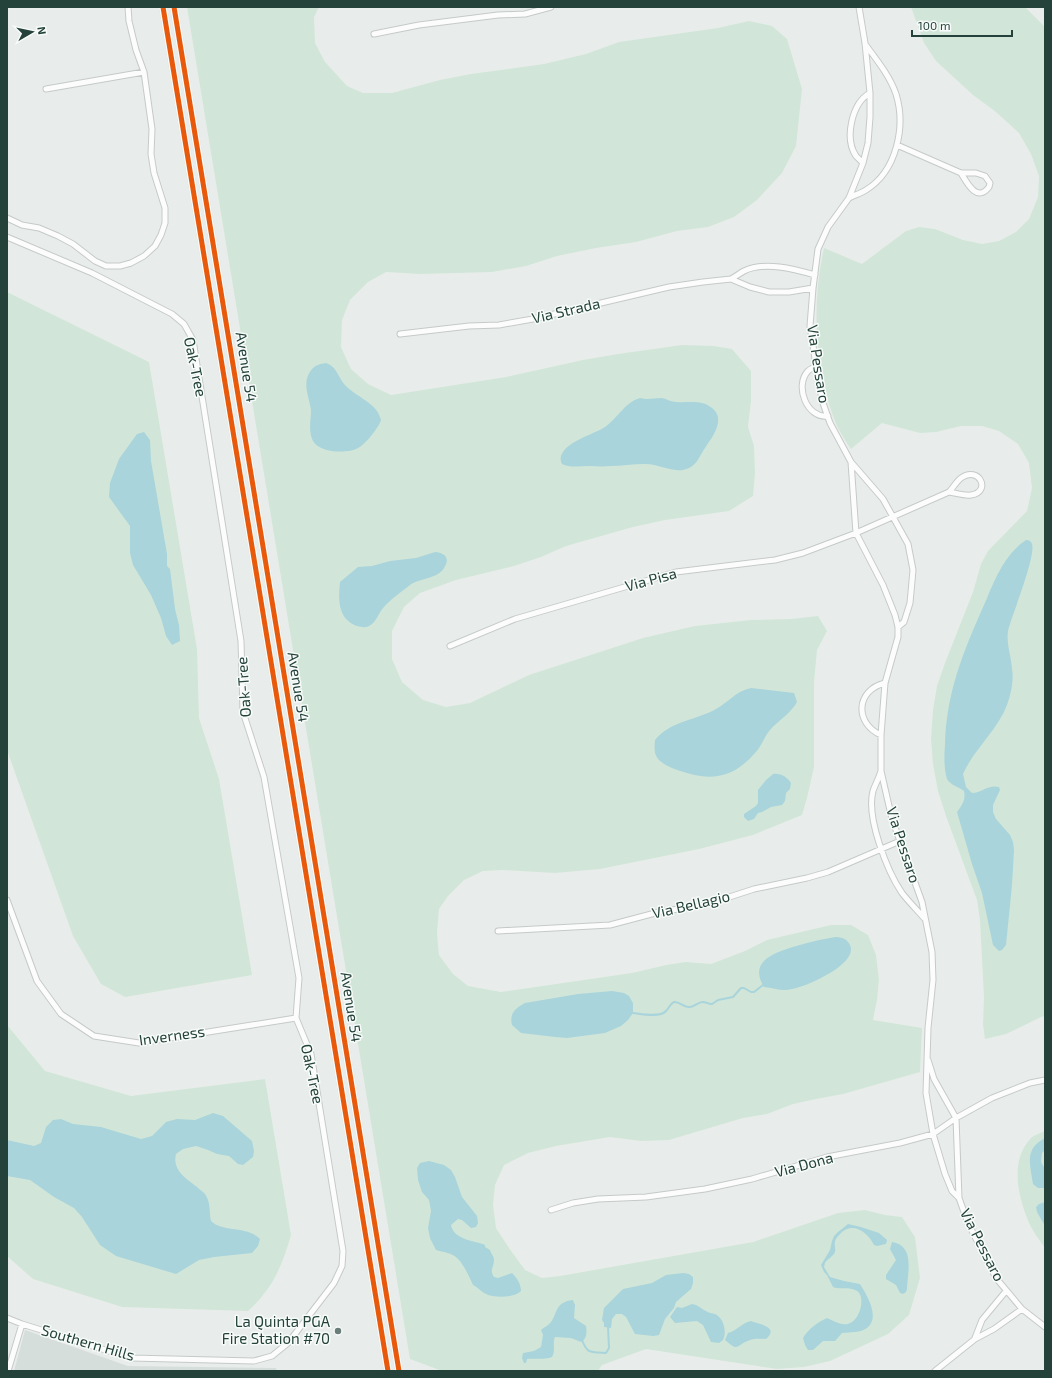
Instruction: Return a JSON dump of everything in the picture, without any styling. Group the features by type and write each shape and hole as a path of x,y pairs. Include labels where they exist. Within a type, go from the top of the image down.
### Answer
{"street":[{"path":"7,218 22,225 39,228 58,236 73,244 95,261 106,266 120,266 131,263 144,256 155,246 165,223 165,208 154,173 151,154 152,129 144,72 136,50 129,21 128,7"},
{"name":"Avenue 54","path":"162,7 388,1371"},
{"name":"Avenue 54","path":"174,7 399,1371"},
{"path":"374,34 419,24 524,14 551,7"},
{"name":"Via Pessaro","path":"859,7 865,43 870,92 868,143 863,163 849,198 828,227 818,249 810,326 823,403 828,416 851,462 884,499 908,544 913,570 910,603 904,622 898,627"},
{"name":"Via Pessaro","path":"849,198 867,189 879,178 890,163 899,137 899,113 896,94 886,73 865,43"},
{"path":"46,89 144,72"},
{"path":"863,163 856,156 852,144 850,127 855,110 863,97 870,92"},
{"path":"897,145 961,173 976,173 984,176 990,183 989,187 983,192 974,190 961,173"},
{"name":"Oak-Tree","path":"7,237 92,273 172,314 184,324 193,340 242,641 243,712 264,777 299,978 296,1018 310,1054 343,1250 342,1266"},
{"name":"Via Strada","path":"400,334 469,326 499,325 533,319 669,287 731,279 744,270 764,266 786,267 815,275"},
{"name":"Via Strada","path":"731,279 750,287 769,292 789,292 813,288"},
{"path":"816,366 807,372 804,378 802,385 803,393 808,406 813,412 823,417 828,416"},
{"name":"Via Pessaro","path":"851,462 856,533 883,585 895,615 898,627 898,637 885,684 881,735 881,772 892,819 922,902 932,952 933,980 928,1028 926,1093 933,1134 945,1174 952,1191 959,1198"},
{"path":"967,475 978,476 981,479 982,487 976,493 970,495 949,492 959,480 967,475"},
{"name":"Via Pisa","path":"450,646 515,619 660,576 676,572 775,560 803,553 856,533 949,492"},
{"path":"881,735 873,732 867,726 863,718 862,702 866,694 872,688 885,684"},
{"name":"Via Pessaro","path":"881,772 873,792 871,810 874,828 888,866 902,892 925,919"},
{"name":"Via Bellagio","path":"498,931 610,925 659,912 705,905 754,889 828,872 900,841"},
{"name":"Inverness","path":"7,900 37,981 60,1014 94,1036 139,1043 296,1018"},
{"name":"Via Pessaro","path":"927,1056 934,1079 956,1118 959,1198 968,1223 996,1278 1022,1309 1045,1327"},
{"name":"Via Dona","path":"551,1210 573,1203 646,1197 705,1189 752,1179 827,1158 900,1143 933,1134 956,1118 992,1098 1030,1083 1045,1080"},
{"name":"Southern Hills","path":"7,1318 131,1358 254,1361 272,1356 288,1343 334,1283 342,1266"},
{"path":"975,1339 982,1320 1006,1291"},
{"path":"935,1371 975,1339 994,1329 1022,1309"},
{"path":"8,1371 22,1324"}],"shaded area":[{"path":"25,1330 128,1366 276,1368 277,1371 14,1371"}],"green space":[{"path":"187,7 319,7 314,17 315,43 325,62 347,86 363,93 392,93 440,80 471,74 544,64 586,54 619,42 718,28 749,21 772,26 787,39 802,89 796,146 782,173 757,200 734,217 708,227 677,231 636,242 557,256 526,266 492,272 420,274 386,272 368,282 350,300 342,320 341,347 351,369 368,384 391,395 506,377 583,360 682,345 714,346 732,349 751,371 751,401 748,427 754,446 755,473 753,496 729,511 665,520 633,527 566,546 541,557 514,566 456,580 420,593 404,607 392,631 392,659 402,682 423,700 446,707 470,703 529,675 643,638 695,626 751,620 791,619 818,616 827,631 817,650 814,682 814,767 802,815 753,835 699,849 600,869 555,873 502,870 483,871 464,880 448,896 439,909 437,933 439,955 453,974 468,986 501,992 632,973 686,962 711,964 745,951 767,940 831,925 851,925 868,935 876,955 879,979 873,1020 922,1028 920,1072 843,1094 793,1104 767,1114 743,1118 669,1140 641,1141 610,1137 556,1146 528,1153 504,1165 495,1185 493,1205 496,1228 509,1248 525,1270 542,1278 753,1242 838,1213 865,1210 902,1217 915,1237 920,1278 909,1315 888,1334 830,1361 804,1367 777,1369 646,1349 602,1365 598,1371 442,1371 410,1359"},
{"path":"911,7 1025,7 1045,27 1045,1016 1006,1034 985,1039 983,1024 984,997 980,920 977,900 938,791 933,764 931,739 933,710 937,686 973,592 981,564 988,551 1027,511 1032,488 1029,463 1018,444 999,431 982,426 961,426 936,432 920,433 882,423 851,449 833,417 826,393 818,348 816,315 817,298 818,282 824,248 862,264 906,231 919,227 935,229 963,240 982,244 999,241 1016,232 1029,219 1038,197 1039,176 1031,154 1019,133 996,112 973,95 936,61 924,43"},
{"path":"7,292 149,362 197,649 199,718 219,779 252,975 125,997 101,984 73,936 7,750"},
{"path":"7,1025 45,1071 131,1096 265,1079 291,1235 276,1275 268,1289 248,1311 122,1307 33,1279 7,1256"},
{"path":"1045,1131 1045,1248 1032,1228 1022,1203 1019,1192 1018,1169 1024,1147 1032,1137"}],"water":[{"path":"326,363 335,369 344,384 349,389 375,409 381,420 378,427 368,440 353,450 341,452 327,450 316,445 311,437 311,410 306,384 307,379 312,369 318,365"},
{"path":"640,398 662,398 674,402 702,403 715,410 718,416 718,421 715,432 699,459 691,467 683,470 674,470 649,464 568,466 562,464 561,456 571,444 605,427 630,403"},
{"path":"144,432 150,440 151,461 167,554 167,566 170,569 175,609 179,625 180,641 172,645 166,636 161,618 151,595 133,565 130,553 130,526 109,497 110,483 119,459 137,434"},
{"path":"1026,540 1030,541 1032,544 1031,559 1008,630 1008,646 1013,673 1010,696 1003,714 973,756 963,774 966,787 972,793 995,786 999,787 1000,790 993,805 993,812 996,819 1010,835 1013,842 1012,885 1006,945 999,951 993,945 982,893 957,812 964,800 964,791 950,783 946,775 944,758 946,726 952,691 976,622 1005,561 1018,546"},
{"path":"435,552 441,553 447,558 446,564 441,572 410,585 382,609 372,624 366,627 360,627 346,619 339,602 340,582 358,567 416,558"},
{"path":"751,688 794,693 797,702 792,709 770,730 757,750 746,763 726,774 706,777 672,768 657,758 655,751 655,740 661,734 676,725 709,713 737,694"},
{"path":"773,774 784,776 791,783 790,789 786,793 785,801 782,805 771,807 758,813 754,819 748,821 744,817 744,814 756,806 758,803 758,790"},
{"path":"840,937 847,941 850,945 851,952 847,960 839,967 808,984 788,990 778,990 764,987 759,971 761,964 764,961 787,949 818,940"},
{"path":"612,991 624,993 629,996 633,1003 633,1013 621,1026 605,1033 567,1038 555,1037 521,1033 512,1025 512,1014 525,1003 578,994"},
{"path":"213,1113 223,1116 252,1141 254,1151 253,1157 243,1165 238,1164 229,1156 217,1154 196,1146 183,1149 176,1154 175,1161 184,1177 207,1197 211,1221 222,1227 248,1232 260,1239 258,1246 252,1253 199,1260 176,1274 116,1256 100,1245 82,1217 74,1208 54,1197 30,1180 7,1176 7,1140 34,1146 41,1143 46,1127 53,1120 61,1119 73,1124 101,1127 141,1139 152,1136 166,1122 177,1119 195,1120"},
{"path":"1045,1138 1045,1150 1042,1153 1041,1162 1045,1169 1045,1188 1038,1188 1033,1184 1030,1158 1034,1147 1038,1142"},
{"path":"429,1161 444,1165 451,1170 462,1197 477,1216 478,1223 476,1227 471,1228 462,1220 458,1219 451,1225 453,1230 460,1237 485,1245 494,1257 492,1270 494,1277 498,1278 512,1273 517,1279 521,1291 514,1295 499,1297 484,1293 473,1285 464,1267 455,1256 436,1250 430,1238 428,1228 431,1211 429,1200 422,1192 418,1180 417,1168 420,1163"},
{"path":"1045,1202 1045,1226 1037,1212 1036,1207"},
{"path":"848,1224 879,1233 887,1240 886,1244 877,1246 874,1245 868,1236 860,1230 851,1228 847,1229 836,1238 835,1252 825,1263 824,1267 830,1277 860,1284 871,1306 873,1318 865,1330 859,1332 842,1333 835,1341 823,1341 813,1350 808,1350 803,1338 814,1326 827,1318 840,1324 848,1324 857,1317 860,1311 860,1294 857,1291 848,1288 833,1287 821,1265 830,1250 834,1236"},
{"path":"892,1242 900,1245 907,1255 909,1269 907,1289 903,1294 900,1293 896,1285 886,1279 886,1275 896,1260 890,1249"},
{"path":"683,1273 689,1274 693,1277 691,1289 676,1302 674,1308 665,1319 659,1335 653,1336 635,1334 626,1317 622,1314 616,1314 612,1319 611,1328 604,1327 602,1320 604,1308 623,1289 652,1283 666,1275"},
{"path":"573,1300 575,1305 574,1318 586,1326 584,1339 581,1342 571,1338 555,1337 554,1352 552,1357 527,1359 526,1363 524,1363 522,1358 523,1353 534,1351 541,1347 543,1335 541,1330 549,1325 560,1305 567,1301"},
{"path":"692,1304 715,1314 721,1319 725,1329 723,1340 719,1343 711,1342 703,1325 697,1321 675,1323 670,1317 677,1307 682,1308"},
{"path":"751,1321 770,1329 770,1335 766,1339 752,1339 738,1347 733,1346 725,1340 728,1333 734,1331 744,1323"}],"waterway":[{"path":"633,1013 650,1015 663,1013 674,1002 678,1002 688,1007 692,1007 701,1002 712,1004 718,1000 733,997 741,988 754,992 763,985"},
{"path":"582,1340 589,1351 606,1353 609,1348 608,1327"}],"cycle path":[{"path":"163,7 388,1371"},
{"path":"174,7 399,1371"}],"place":[{"name":"La Quinta PGA Fire Station #70","path":"338,1331"}]}
